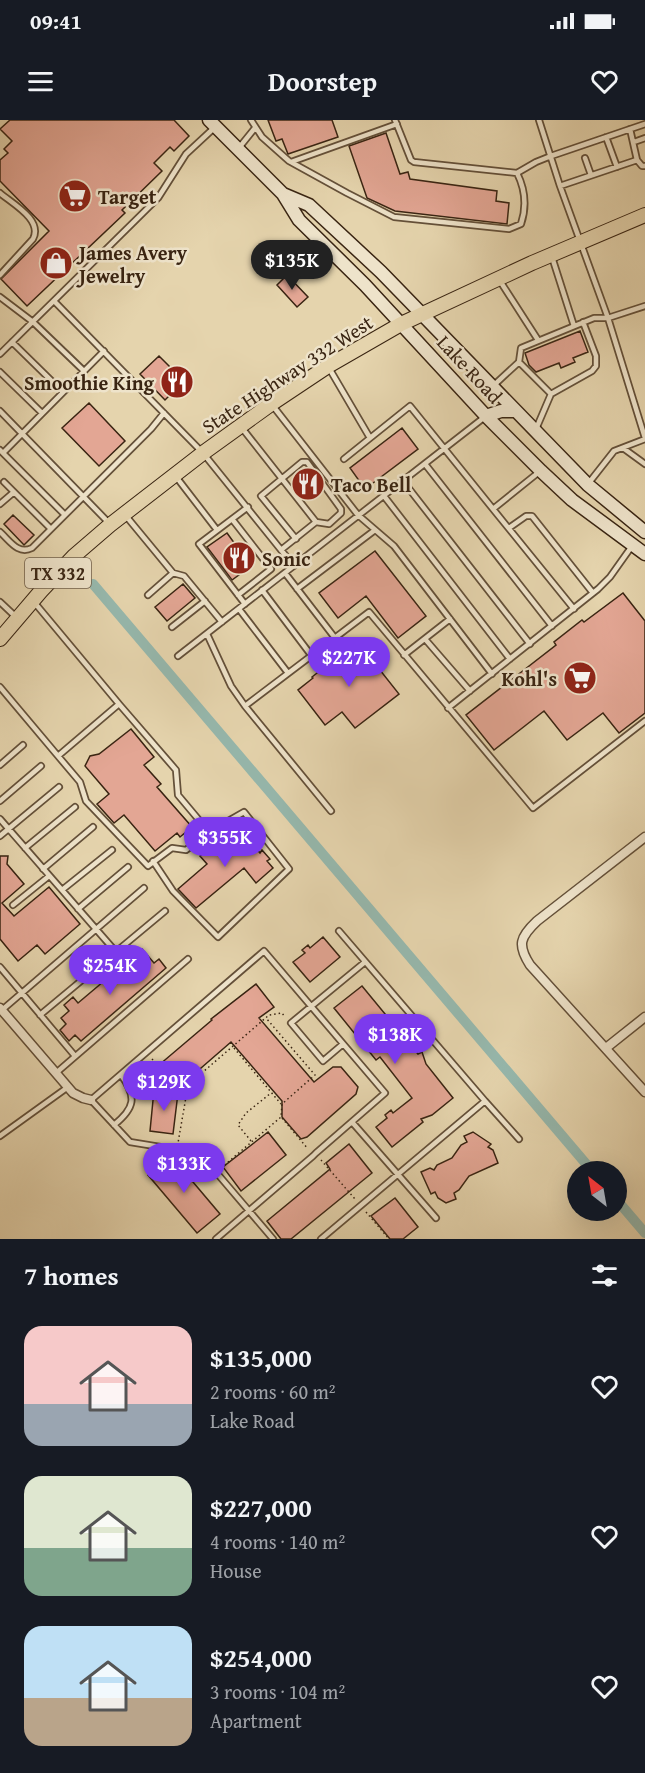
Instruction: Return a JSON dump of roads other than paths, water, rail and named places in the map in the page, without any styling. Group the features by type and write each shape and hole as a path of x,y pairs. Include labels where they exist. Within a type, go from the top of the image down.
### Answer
{"main road":[{"name":"State Highway 332 West","path":"0,639 32,600 74,556 124,514 240,426 328,366 401,324 580,242 645,215"}],"street":[{"name":"Lake Road","path":"212,123 283,194 299,220 365,285 486,416 541,471 572,500 645,554"},
{"name":"Lake Road","path":"283,194 309,205 381,272 588,485 645,532"},
{"path":"486,416 501,411 516,411"},
{"path":"518,446 535,431"},
{"path":"541,471 559,456"},
{"path":"572,500 588,485"},
{"path":"633,545 645,532"},
{"path":"645,837 537,921 527,930 522,939 521,948 530,964 645,1092"},
{"path":"1,1009 73,1093 91,1100"},
{"path":"606,1048 645,1017"}],"lane":[{"path":"251,120 262,137 291,162 347,194 394,217 509,229 521,224 524,215 525,198 518,172"},
{"path":"539,120 560,186 608,318 645,438 614,451 588,485"},
{"path":"291,162 396,122 411,160 414,162 518,172 551,156 645,124"},
{"path":"0,354 158,198 186,154 212,123"},
{"path":"238,149 255,128"},
{"path":"630,129 637,160 645,166"},
{"path":"606,137 617,167"},
{"path":"634,142 645,138"},
{"path":"585,158 591,176"},
{"path":"560,186 637,160"},
{"path":"0,193 30,218 36,233 0,275"},
{"path":"551,255 574,326"},
{"path":"499,279 538,340"},
{"path":"0,297 33,322 84,371"},
{"path":"54,301 203,453 294,566"},
{"path":"492,387 519,362 521,348 594,318 608,318 645,306"},
{"path":"535,431 551,394 592,371 596,366 596,356 583,322"},
{"path":"12,342 63,392"},
{"path":"65,515 1,451 22,434 104,351"},
{"path":"519,362 551,394"},
{"path":"328,366 370,438"},
{"path":"0,372 42,413"},
{"path":"271,404 358,515 394,546 492,674"},
{"path":"344,459 410,406 574,609"},
{"path":"0,411 111,525"},
{"path":"0,532 20,550 26,551 32,548 151,429 164,413"},
{"path":"178,656 486,416"},
{"path":"240,426 282,479 316,522 329,524 341,513 341,508 307,462 302,462 282,479 261,496 296,539"},
{"path":"623,448 645,464"},
{"path":"424,464 552,626"},
{"path":"493,508 541,471"},
{"path":"175,476 218,530"},
{"path":"403,481 530,644"},
{"path":"4,482 51,529"},
{"path":"0,504 14,492"},
{"path":"384,496 510,659"},
{"path":"244,604 199,544 248,507"},
{"path":"124,514 173,573 184,576 222,622"},
{"path":"508,528 526,516 532,516 593,594"},
{"path":"232,519 271,569 238,595"},
{"path":"281,550 316,522"},
{"path":"297,589 375,530"},
{"path":"448,708 593,594 610,577 633,545"},
{"path":"148,595 173,573"},
{"path":"285,573 334,638"},
{"path":"262,590 311,656"},
{"path":"32,600 176,770 178,795 209,831"},
{"path":"172,627 205,601"},
{"path":"0,602 17,618"},
{"path":"239,609 288,673"},
{"path":"245,706 369,612 533,808 645,721"},
{"path":"404,655 450,619"},
{"path":"207,634 231,686 245,706 331,811"},
{"path":"425,639 470,691"},
{"path":"0,687 80,782 86,801 148,866 153,861 172,848 186,850 209,831 244,813 289,869 218,937 173,891 153,861"},
{"path":"58,756 119,704"},
{"path":"0,765 23,745"},
{"path":"0,801 41,766"},
{"path":"0,836 58,787"},
{"path":"25,848 75,807"},
{"path":"0,819 116,952"},
{"path":"43,869 93,827"},
{"path":"62,891 112,850"},
{"path":"78,909 128,867"},
{"path":"13,905 49,876"},
{"path":"1,1009 144,888"},
{"path":"40,1015 165,911"},
{"path":"339,931 519,1139"},
{"path":"216,1239 249,1211 315,1154 385,1093 264,951 91,1100 130,1142 198,1154 204,1158 249,1211 273,1239"},
{"path":"56,1073 188,959"},
{"path":"343,1044 323,1061 291,1023 365,962"},
{"path":"0,967 75,1056"},
{"path":"114,1125 130,1109 132,1099 128,1085 120,1075"},
{"path":"1,1133 68,1087"},
{"path":"321,1239 485,1101"},
{"path":"352,1122 436,1218"}],"waterway":[{"path":"93,584 584,1161"},
{"path":"627,1212 645,1233"}],"place":[{"name":"Target","path":"75,196"},
{"name":"James Avery Jewelry","path":"56,263"},
{"name":"Smoothie King","path":"177,382"},
{"name":"Taco Bell","path":"308,484"},
{"name":"Sonic","path":"239,558"},
{"name":"Kohl's","path":"580,678"}]}
